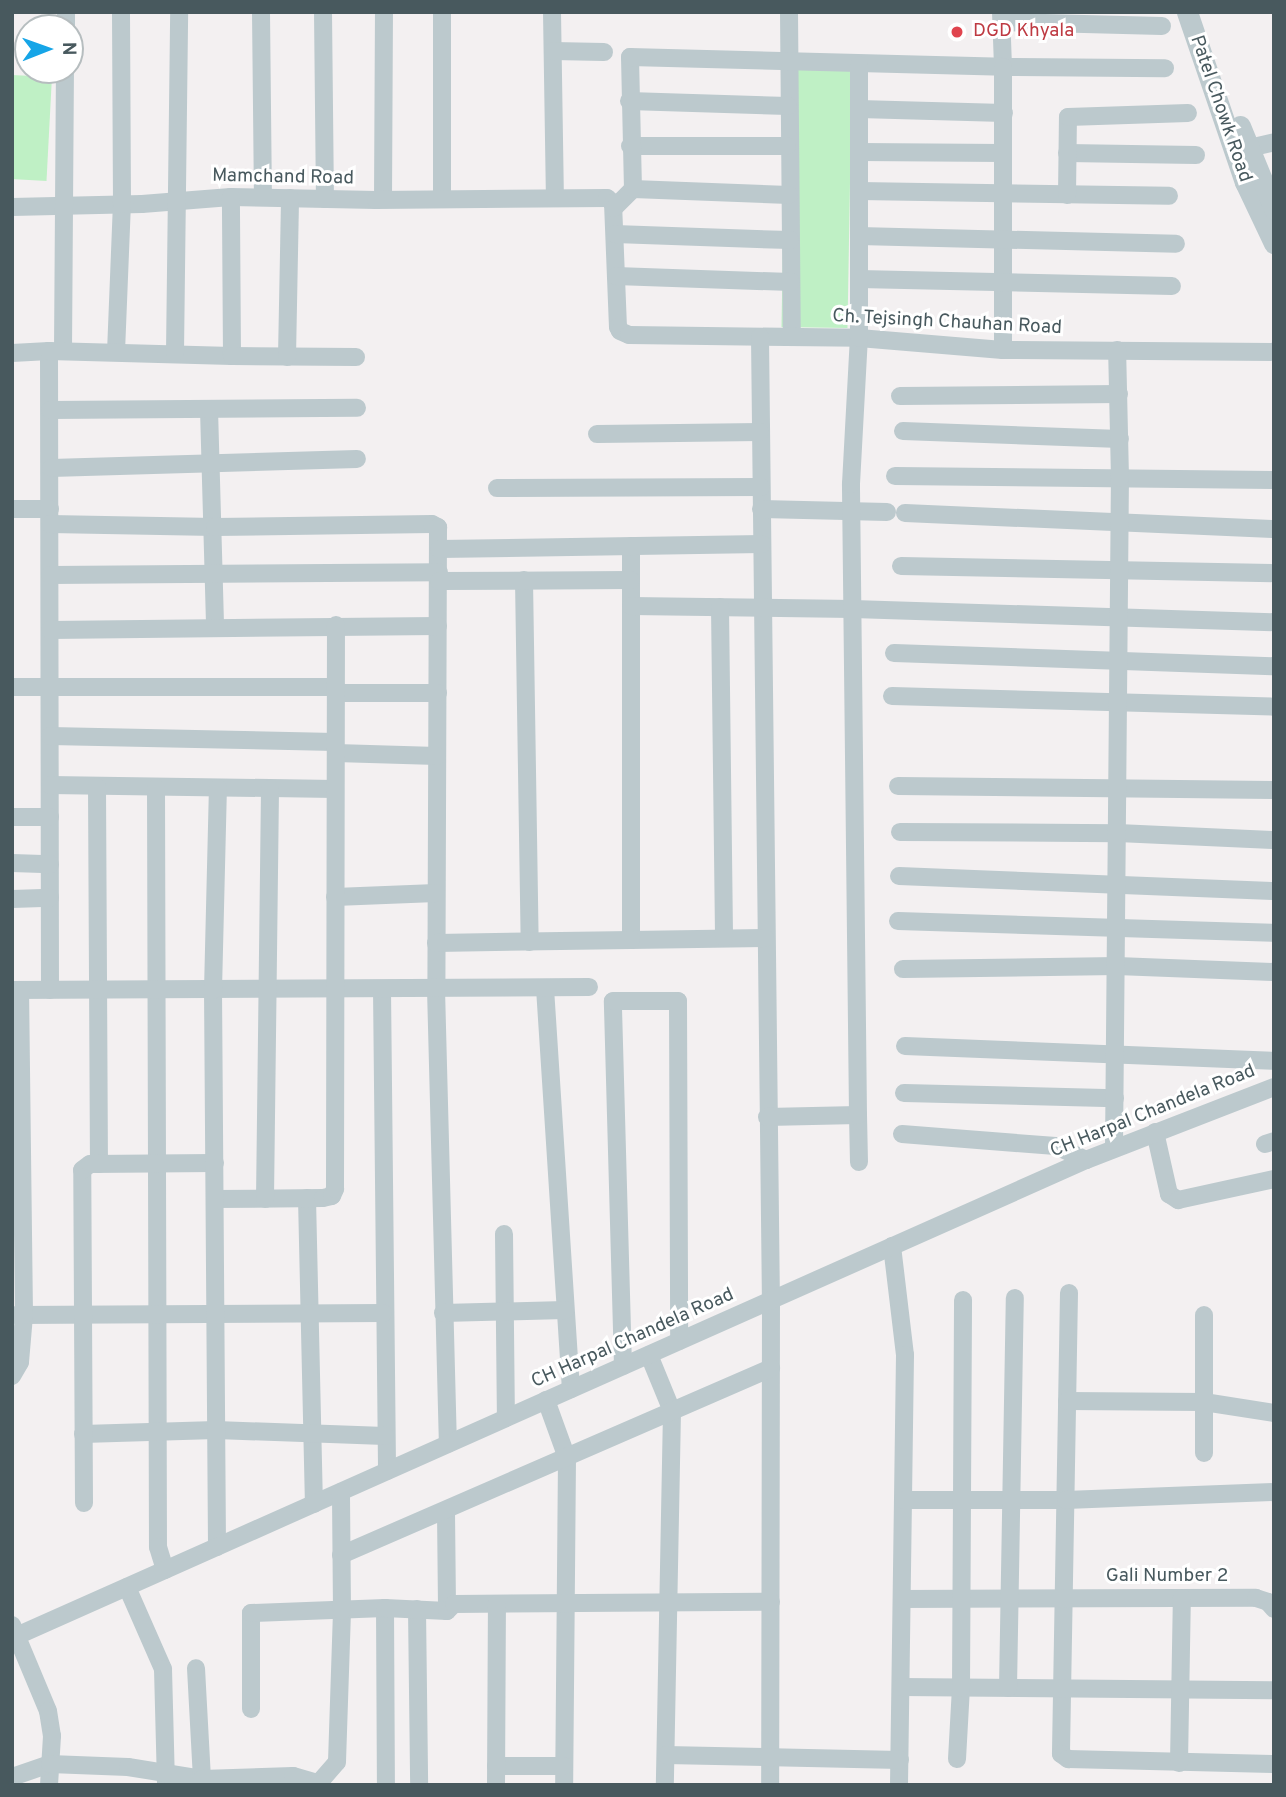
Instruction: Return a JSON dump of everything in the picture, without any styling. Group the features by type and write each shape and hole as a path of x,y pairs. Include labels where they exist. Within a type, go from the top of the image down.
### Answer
{"street":[{"path":"116,352 122,204 121,12"},
{"path":"175,353 179,12"},
{"path":"261,12 263,197"},
{"path":"323,12 325,199"},
{"path":"383,200 384,12"},
{"path":"442,12 442,198"},
{"path":"552,12 555,197"},
{"path":"789,12 788,146 792,337"},
{"name":"Patel Chowk Road","path":"1187,12 1245,182 1274,243"},
{"name":"Patel Chowk Road","path":"1200,12 1207,42 1249,148 1268,182 1274,209"},
{"path":"1003,350 1004,113 1001,17 1162,26"},
{"path":"553,51 604,51"},
{"path":"633,189 630,57 859,65 1165,68"},
{"path":"859,65 859,338 852,511 859,1162"},
{"path":"50,990 50,410 56,351 65,84"},
{"path":"629,101 788,106"},
{"path":"859,109 1004,113"},
{"path":"1067,195 1067,123 1073,115 1188,113"},
{"path":"1249,148 1274,142"},
{"path":"630,146 788,146"},
{"path":"859,152 1003,153"},
{"path":"1067,153 1196,155"},
{"path":"789,195 633,189 614,208 616,275 791,282"},
{"path":"859,191 1169,196"},
{"path":"231,197 232,356"},
{"name":"Mamchand Road","path":"12,207 231,197 383,200 555,197 607,198 612,200 614,208"},
{"path":"287,357 290,198"},
{"path":"615,234 790,240"},
{"path":"859,236 1175,244"},
{"name":"Ch. Tejsingh Chauhan Road","path":"616,275 620,331 629,335 859,338 1003,350 1274,352"},
{"path":"859,279 1172,286"},
{"path":"760,337 771,1300 770,1785"},
{"path":"1114,1148 1120,569 1117,350"},
{"path":"12,353 56,351 356,357"},
{"path":"900,396 1119,394"},
{"path":"50,410 357,408"},
{"path":"209,410 215,527 215,627"},
{"path":"903,431 1119,439"},
{"path":"597,434 760,432"},
{"path":"51,468 357,459"},
{"path":"895,476 1274,481"},
{"path":"497,488 761,487"},
{"path":"12,509 50,516 215,527 432,524 439,529 436,989 447,1444"},
{"path":"761,509 896,512 1274,529"},
{"path":"439,549 762,544"},
{"path":"631,546 631,940"},
{"path":"901,566 1274,573"},
{"path":"50,575 439,576 524,580 631,580"},
{"path":"524,580 530,943"},
{"path":"631,606 853,608 1274,622"},
{"path":"720,607 724,938"},
{"path":"215,1199 328,1198 335,1189 336,625"},
{"path":"50,630 438,626"},
{"path":"894,653 1274,666"},
{"path":"12,687 438,693"},
{"path":"892,696 1274,707"},
{"path":"50,736 335,748 437,756"},
{"path":"50,785 335,789"},
{"path":"898,786 1274,790"},
{"path":"97,787 99,1164"},
{"path":"156,788 158,1547 165,1570"},
{"path":"217,1547 213,990 218,788"},
{"path":"265,1199 270,789"},
{"path":"12,817 50,817"},
{"path":"900,832 1118,833 1274,840"},
{"path":"12,863 50,864"},
{"path":"899,876 1274,891"},
{"path":"335,897 436,893"},
{"path":"12,899 50,898"},
{"path":"898,922 1274,933"},
{"path":"436,943 765,938"},
{"path":"903,968 1117,966 1274,972"},
{"path":"545,988 571,1389"},
{"path":"12,1376 20,1362 16,990 589,988"},
{"path":"382,989 383,1313 387,1471"},
{"path":"623,1366 613,1001 678,1001 679,1341"},
{"path":"905,1046 1274,1060"},
{"name":"CH Harpal Chandela Road","path":"13,1633 127,1587 1086,1160 1274,1087"},
{"path":"904,1093 1115,1098"},
{"path":"767,1117 858,1115"},
{"path":"1155,1132 1169,1194 1178,1200 1274,1178"},
{"path":"902,1134 1056,1146 1086,1160"},
{"path":"84,1503 82,1170 90,1164 215,1163"},
{"path":"307,1198 310,1433 314,1504"},
{"path":"504,1234 507,1312 506,1418"},
{"path":"892,1247 905,1355 899,1785"},
{"path":"1069,1293 1061,1754 1064,1758 1274,1764"},
{"path":"1008,1688 1014,1298"},
{"path":"957,1759 961,1688 963,1300"},
{"path":"443,1313 565,1310"},
{"path":"18,1315 383,1313"},
{"path":"1204,1315 1204,1452"},
{"path":"649,1354 672,1411 665,1785"},
{"path":"341,1555 771,1368"},
{"path":"546,1400 567,1458 564,1785"},
{"path":"1067,1401 1204,1402 1274,1413"},
{"path":"83,1434 216,1430 385,1436"},
{"path":"12,1777 50,1764 128,1767 166,1779 202,1782 293,1776 317,1784 337,1762 342,1611 341,1492"},
{"path":"903,1500 1066,1500 1274,1492"},
{"path":"446,1511 447,1611"},
{"path":"127,1587 163,1669 166,1779"},
{"path":"1179,1763 1182,1598"},
{"name":"Gali Number 2","path":"902,1600 1256,1598 1271,1605"},
{"path":"251,1709 251,1613 385,1608 447,1611 454,1604 771,1602"},
{"path":"496,1785 497,1604"},
{"path":"385,1608 386,1785"},
{"path":"417,1609 419,1785"},
{"path":"13,1633 48,1711 52,1736 49,1785"},
{"path":"196,1668 202,1782"},
{"path":"901,1687 1274,1690"},
{"path":"666,1755 900,1760"},
{"path":"496,1766 564,1766"}],"green space":[{"path":"786,68 852,69 847,328 781,327"},
{"path":"12,75 14,84 52,84 47,181 12,179"}],"place":[{"name":"DGD Khyala","path":"957,32"}]}
